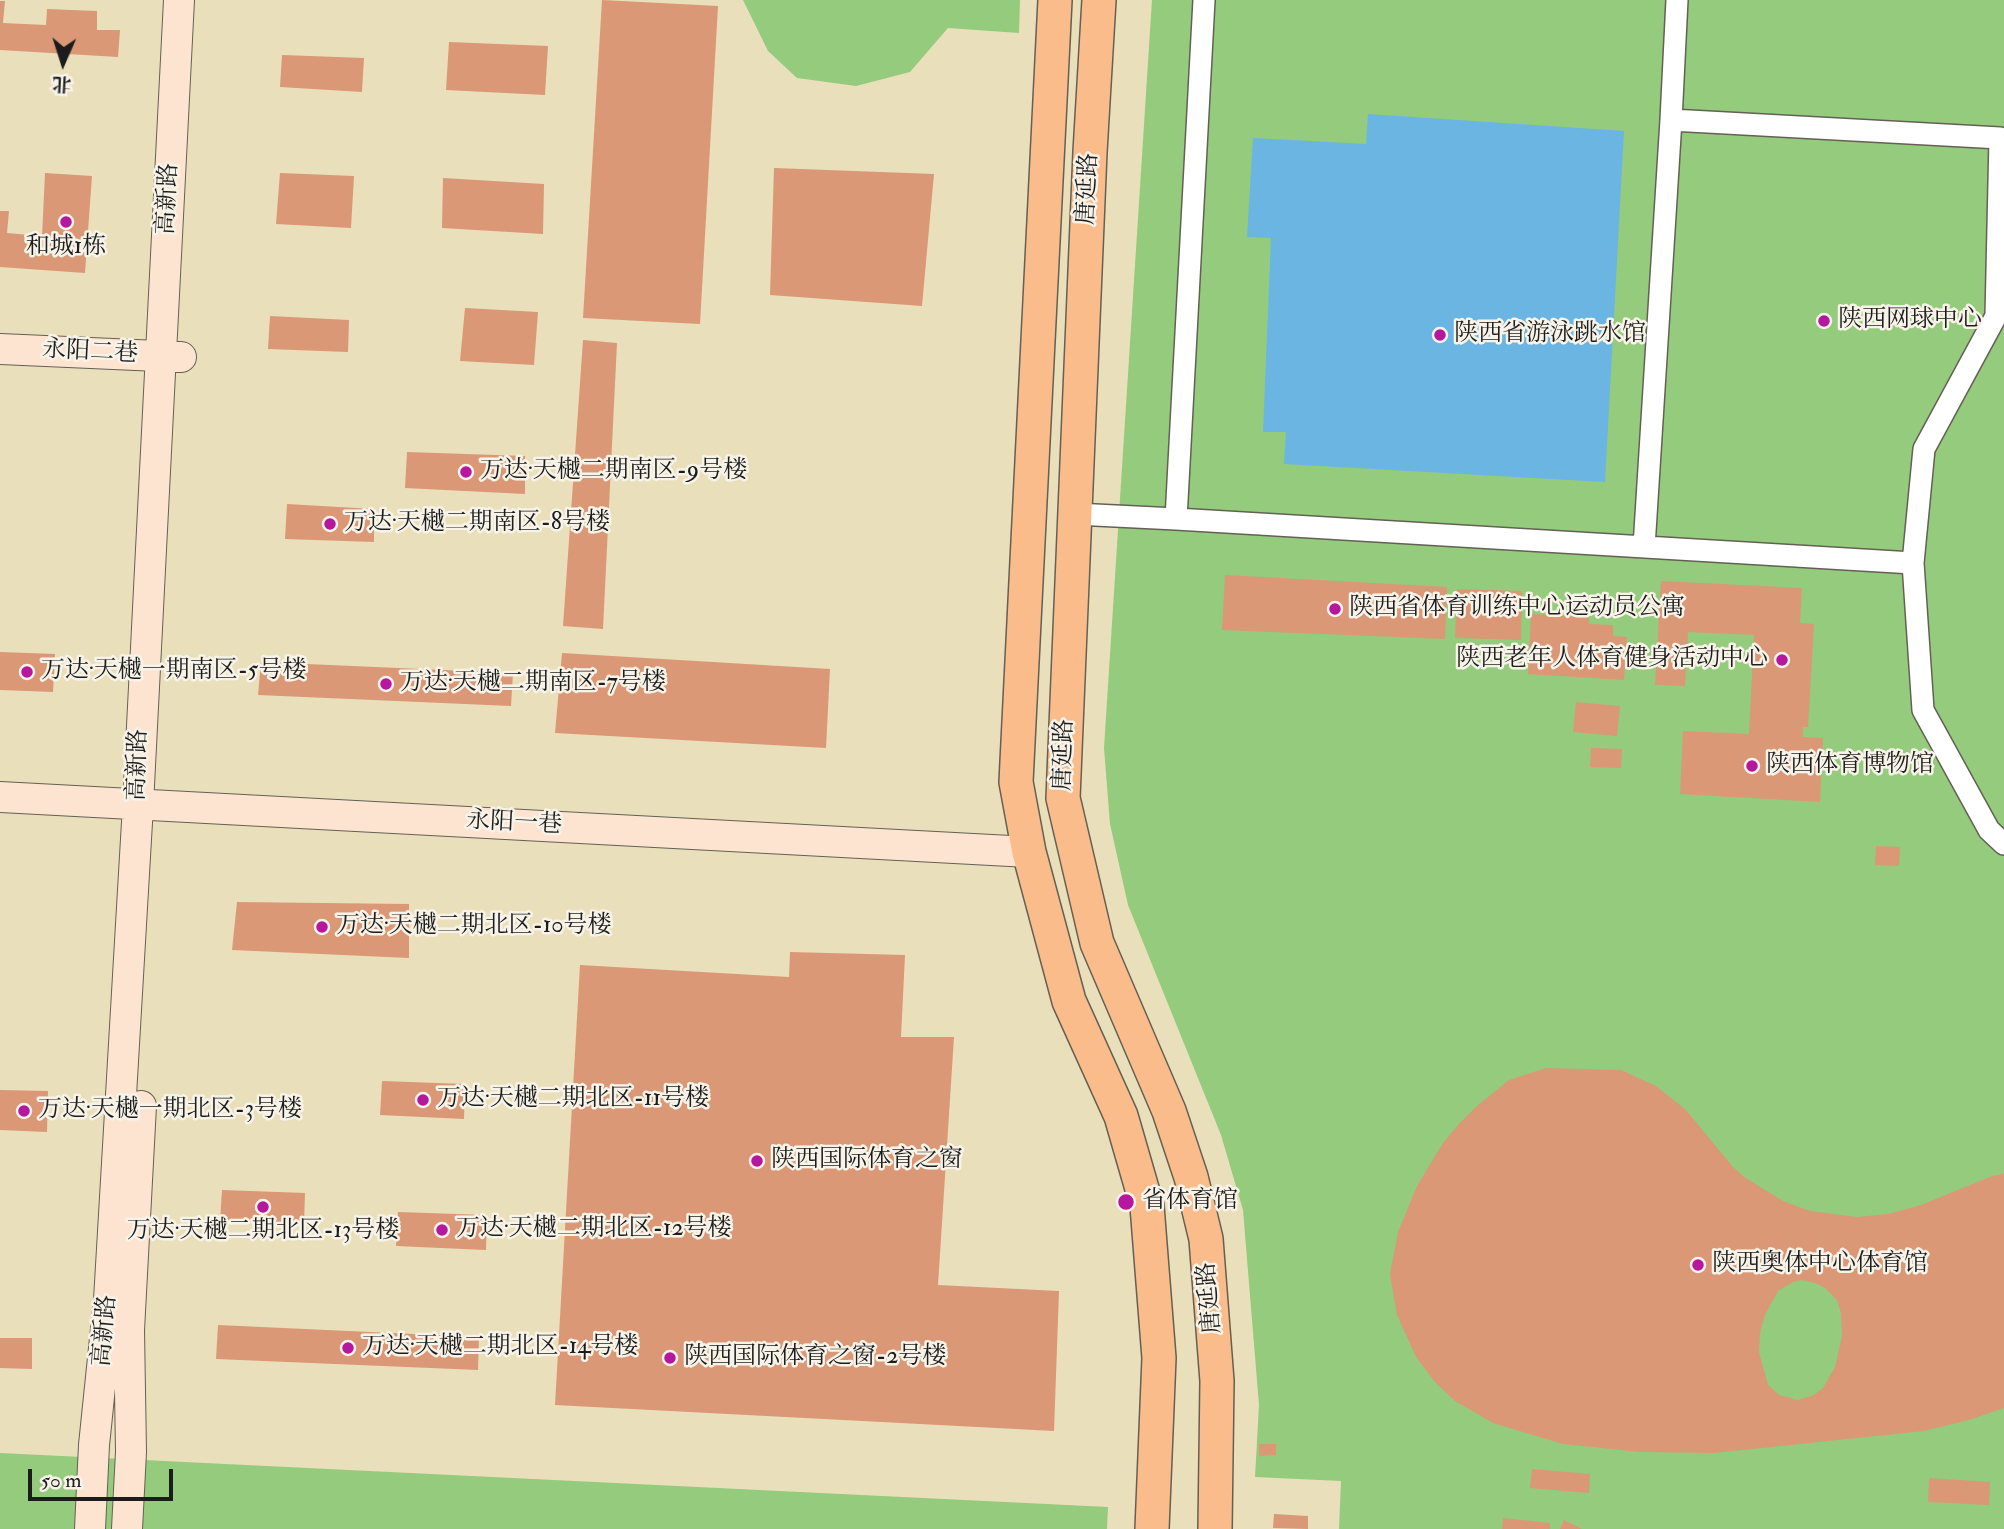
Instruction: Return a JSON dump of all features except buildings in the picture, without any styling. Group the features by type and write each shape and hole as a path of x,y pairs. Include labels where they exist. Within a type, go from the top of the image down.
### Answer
{"main road":[{"name":"高新路","path":"171,356 179,0"},
{"name":"高新路","path":"90,1529 94,1445 109,1300 147,795 171,356 199,0"},
{"name":"唐延路","path":"1055,0 1016,782 1027,842 1069,1001 1121,1116 1147,1206 1159,1358 1152,1529"},
{"name":"唐延路","path":"1099,0 1063,798 1097,943 1169,1111 1191,1177 1206,1239 1217,1381 1215,1529"},
{"name":"永阳二巷","path":"0,349 171,356"},
{"name":"永阳一巷","path":"0,778 147,795 1027,842"},
{"name":"高新路","path":"127,1529 131,1452 130,1330 147,795"},
{"name":"永阳一巷","path":"0,797 147,795"}],"street":[{"path":"1176,519 1203,0"},
{"path":"1644,547 1677,0"},
{"path":"1671,120 2000,138 2000,313 1924,449 1913,563 1923,710 1989,830 2004,844"},
{"path":"1075,514 1913,563"}],"green space":[{"path":"743,0 1020,0 1019,33 948,28 910,72 856,86 797,78 768,51"},
{"path":"1152,0 2004,0 2004,1529 1339,1529 1341,1481 1255,1477 1259,1405 1243,1210 1221,1135 1128,905 1110,824 1104,748"},
{"path":"0,1453 1108,1507 1107,1529 0,1529"}],"water":[{"name":"陕西省游泳跳水馆","path":"1368,114 1624,131 1605,482 1284,464 1286,432 1263,432 1271,238 1247,237 1253,138 1366,144"}],"place":[{"name":"和城1栋","path":"66,222"},
{"name":"陕西网球中心","path":"1824,321"},
{"name":"陕西省游泳跳水馆","path":"1440,335"},
{"name":"万达·天樾二期南区-9号楼","path":"466,472"},
{"name":"万达·天樾二期南区-8号楼","path":"330,524"},
{"name":"陕西省体育训练中心运动员公寓","path":"1335,609"},
{"name":"陕西老年人体育健身活动中心","path":"1782,660"},
{"name":"万达·天樾一期南区-5号楼","path":"27,672"},
{"name":"万达·天樾二期南区-7号楼","path":"386,684"},
{"name":"陕西体育博物馆","path":"1752,766"},
{"name":"万达·天樾二期北区-10号楼","path":"322,927"},
{"name":"万达·天樾二期北区-11号楼","path":"423,1100"},
{"name":"万达·天樾一期北区-3号楼","path":"24,1111"},
{"name":"陕西国际体育之窗","path":"757,1161"},
{"name":"省体育馆","path":"1126,1202"},
{"name":"万达·天樾二期北区-13号楼","path":"263,1207"},
{"name":"万达·天樾二期北区-12号楼","path":"442,1230"},
{"name":"陕西奥体中心体育馆","path":"1698,1265"},
{"name":"万达·天樾二期北区-14号楼","path":"348,1348"},
{"name":"陕西国际体育之窗-2号楼","path":"670,1358"}]}
